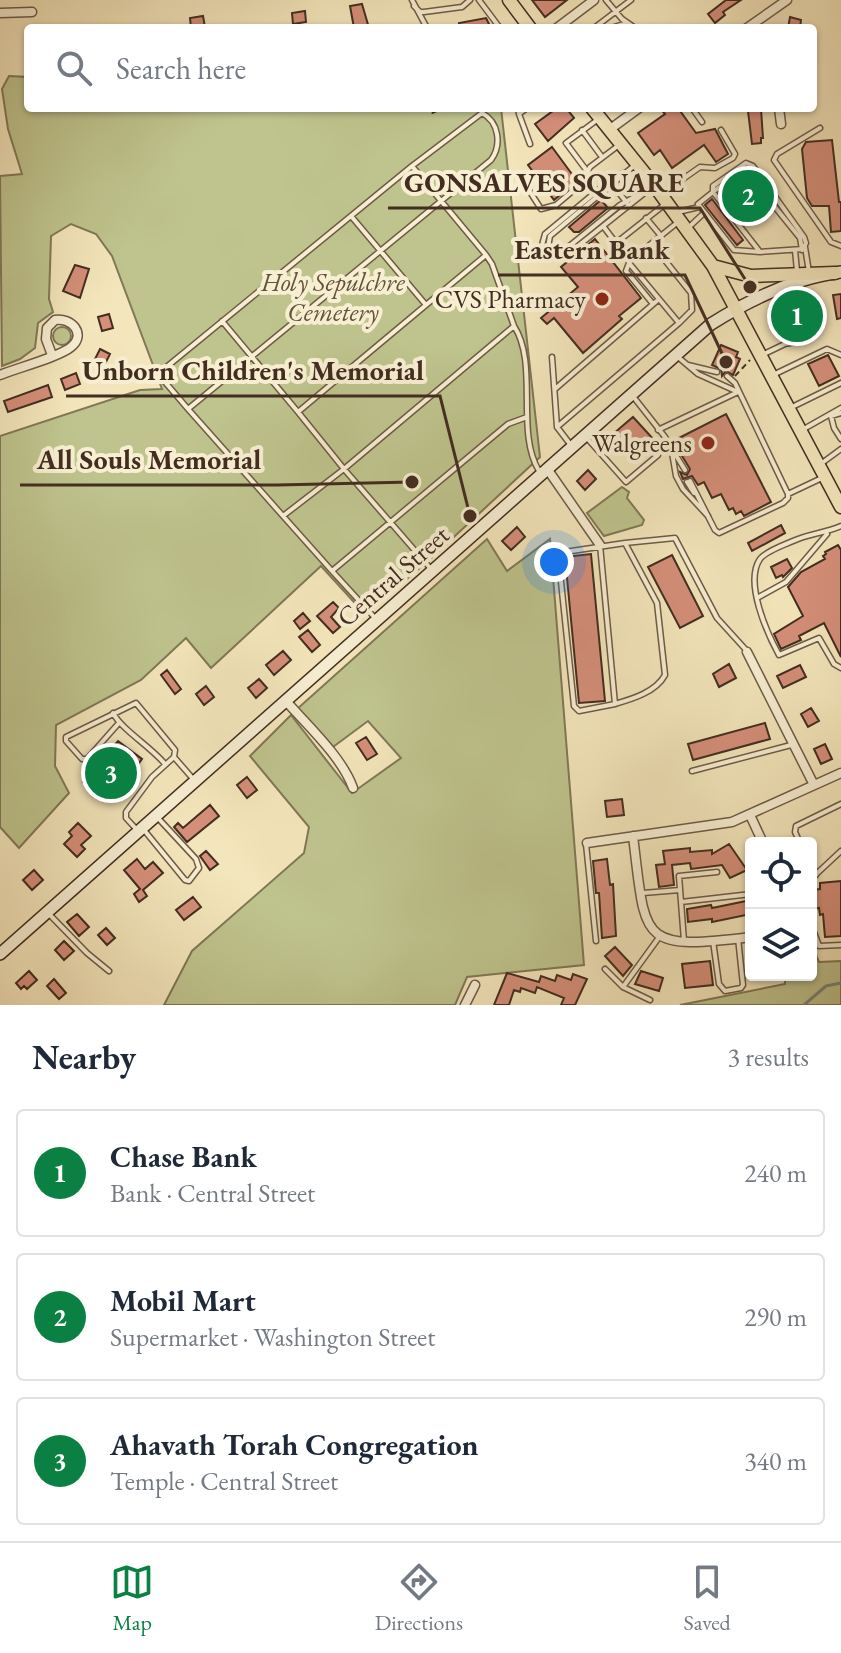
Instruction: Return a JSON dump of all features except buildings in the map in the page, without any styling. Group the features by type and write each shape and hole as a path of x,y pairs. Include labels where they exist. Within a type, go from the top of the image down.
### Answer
{"main road":[{"path":"509,0 525,24"},
{"path":"596,113 661,194 713,266 737,308 755,358 771,377 837,491 841,507"},
{"path":"713,266 751,276 802,277 838,273"},
{"name":"Central Street","path":"0,954 711,324 802,277"}],"street":[{"path":"562,24 594,0"},
{"path":"752,24 787,0"},
{"path":"0,13 32,12"},
{"path":"766,14 767,24"},
{"path":"609,130 634,112"},
{"path":"780,112 781,124"},
{"path":"0,375 52,355 70,348 76,341 76,330 66,320 55,320 47,328 46,339 52,355"},
{"path":"545,473 600,545"},
{"path":"747,652 814,785"},
{"path":"285,700 337,757 353,788"},
{"path":"587,843 717,826 750,815 841,773"},
{"path":"750,815 760,837"},
{"path":"633,836 645,919 660,936 684,943 745,937"},
{"path":"465,1005 475,985"}],"lane":[{"path":"413,3 420,12 424,12 462,7 470,0"},
{"path":"479,0 497,24"},
{"path":"606,0 623,24"},
{"path":"599,24 631,0"},
{"path":"413,3 423,24"},
{"path":"518,112 530,144"},
{"path":"695,112 702,122"},
{"path":"188,409 495,155 498,142 490,118 482,113 477,115 164,369 165,382 188,409 377,619"},
{"path":"587,171 566,143 596,113"},
{"path":"820,128 777,154 774,160 831,242 841,246"},
{"path":"582,130 602,157"},
{"path":"603,226 616,243 646,218 661,194 700,167 715,168 733,158 735,154 721,130"},
{"path":"525,184 543,209 556,205 582,183 587,171 621,143"},
{"path":"637,163 550,236 548,243 551,251 558,253 566,250 627,201 642,194 661,194"},
{"path":"412,166 492,264 520,336 527,417 535,464 545,473"},
{"path":"801,249 734,250 698,203 741,171 746,171 800,238 801,249 803,299"},
{"path":"624,173 602,186 545,234 544,249 553,258 563,258 642,194"},
{"path":"602,186 611,185"},
{"path":"611,185 627,201"},
{"path":"713,192 760,252"},
{"path":"626,209 627,201"},
{"path":"653,304 626,271 629,263 699,207"},
{"path":"681,221 704,213"},
{"path":"351,216 426,305"},
{"path":"646,218 661,236"},
{"path":"557,427 692,310 691,293 652,244"},
{"path":"801,249 802,277"},
{"path":"298,412 486,255"},
{"path":"629,263 679,323"},
{"path":"555,389 659,299"},
{"path":"786,343 778,315 781,310 803,299"},
{"path":"755,358 786,343 796,342 820,328 811,305 803,299"},
{"path":"222,321 432,570"},
{"path":"283,516 344,469 514,326"},
{"path":"771,377 827,349 841,355"},
{"path":"676,354 698,374 738,392"},
{"path":"552,357 557,427 573,448"},
{"path":"686,365 717,372"},
{"path":"688,481 715,530 721,533 788,498 734,381 727,376"},
{"path":"788,409 841,383"},
{"path":"658,430 738,392"},
{"path":"631,394 671,447 683,470"},
{"path":"801,431 841,410"},
{"path":"831,416 841,439"},
{"path":"332,571 508,424 527,417"},
{"path":"586,437 626,482 658,455"},
{"path":"671,447 680,483 708,516"},
{"path":"788,494 823,470 841,449"},
{"path":"841,526 797,539 762,557 755,572 757,598 766,628 779,655 819,638 833,663 841,668"},
{"path":"757,598 786,582 828,532"},
{"path":"625,543 657,603 664,680 654,688 615,704 579,711 574,706 558,553 600,545 675,538 717,618 747,652"},
{"path":"600,545 615,704"},
{"path":"118,724 87,759 82,759 66,741 66,737 113,713 134,703 139,704 175,750 174,757 152,777 126,812 126,818 189,881 199,868 196,859 156,816"},
{"path":"113,713 118,724 150,747 165,765"},
{"path":"692,771 794,745"},
{"path":"174,757 195,782"},
{"path":"797,837 796,826 841,804"},
{"path":"587,843 596,941"},
{"path":"817,873 841,851"},
{"path":"684,943 679,876 717,872"},
{"path":"640,893 680,890"},
{"path":"681,902 745,895"},
{"path":"48,912 109,971"},
{"path":"623,987 660,936"},
{"path":"713,941 719,984 725,991 743,985 738,938"},
{"path":"817,940 819,946 841,945"},
{"path":"605,969 623,987 650,1000"}],"path":[{"path":"621,183 626,190 634,187"},
{"path":"734,381 739,370 755,358"}],"green space":[{"name":"Holy Sepulchre Cemetery","path":"9,76 24,77 24,112 501,112 540,457 428,561 365,614 321,566 211,668 186,638 141,680 56,725 55,766 69,793 19,848 0,827 0,436 140,390 162,389 112,256 96,234 71,224 51,236 49,299 53,312 38,323 35,348 20,359 2,366 0,176 22,174 8,129 2,89"},
{"path":"62,327 71,336 62,345 53,336"},
{"path":"622,487 629,492 627,498 644,520 642,525 604,536 587,513"},
{"path":"487,539 507,571 550,539 584,965 467,977 455,1005 164,1005 192,951 304,853 309,827 250,756 291,715 352,793 401,758 368,721 333,747 296,710"},
{"path":"817,958 819,962 841,961 841,1005 680,1005 785,984 785,981 817,981"}],"waterway":[{"path":"804,1005 826,986 841,983"}],"place":[{"name":"Mobil Mart","path":"748,196"},
{"name":"GONSALVES SQUARE","path":"750,287"},
{"name":"CVS Pharmacy","path":"602,299"},
{"name":"Chase Bank","path":"797,316"},
{"name":"Eastern Bank","path":"726,362"},
{"name":"Walgreens","path":"708,443"},
{"name":"All Souls Memorial","path":"412,482"},
{"name":"Unborn Children's Memorial","path":"470,516"},
{"name":"Ahavath Torah Congregation","path":"111,773"}]}
